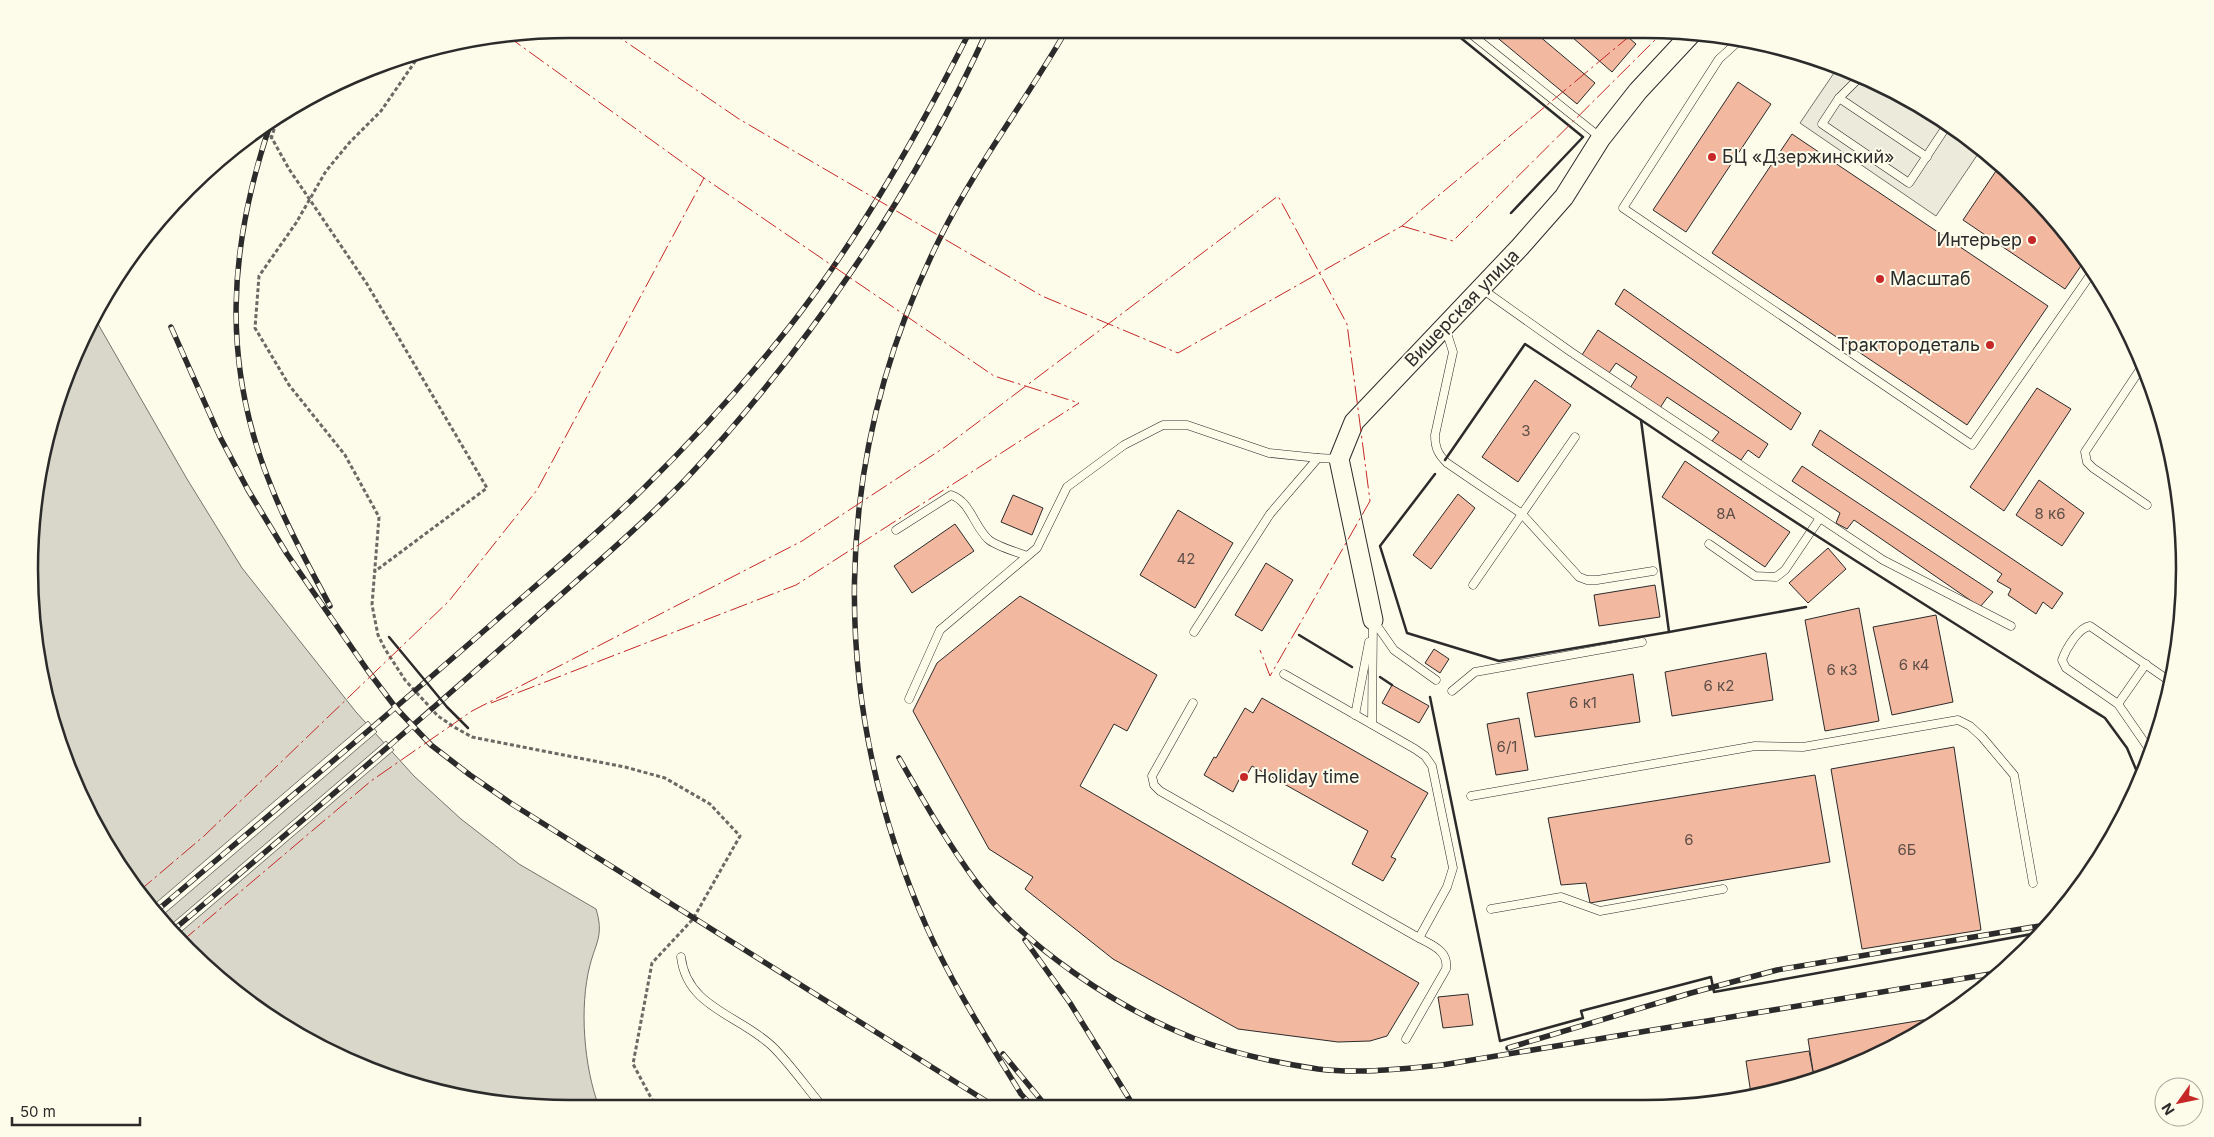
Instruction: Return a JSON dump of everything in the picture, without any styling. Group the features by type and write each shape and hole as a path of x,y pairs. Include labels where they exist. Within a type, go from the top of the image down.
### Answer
{"street":[{"name":"Вишерская улица","path":"1339,459 1354,422 1564,197 1600,138 1638,91 1686,40"},
{"path":"1339,459 1373,620"}],"lane":[{"path":"1476,38 1600,138"},
{"path":"1735,45 1720,60 1623,208 1972,445 2089,277"},
{"path":"1856,81 1839,98 1822,124 1909,183 1944,129"},
{"path":"1839,98 1926,157"},
{"path":"1480,287 1571,352 1882,560 2011,626"},
{"path":"1445,325 1453,352 1435,435 1435,446 1440,455 1447,463 1522,514 1579,577 1597,580 1653,571"},
{"path":"2138,372 2085,452 2087,462 2093,468 2147,505"},
{"path":"909,699 940,630 1037,548 1067,487 1124,445 1163,425 1187,425 1269,453 1339,459"},
{"path":"1473,585 1575,437"},
{"path":"1194,632 1270,514 1318,458"},
{"path":"896,530 951,495 958,497 964,504 988,540 1027,556"},
{"path":"1709,544 1755,576 1776,577 1785,570 1820,518"},
{"path":"1373,620 1394,650 1436,680"},
{"path":"1355,714 1373,620"},
{"path":"1372,724 1373,620"},
{"path":"2146,745 2118,704 2066,668 2062,660 2080,631 2090,626 2165,677"},
{"path":"1452,691 1475,672 1642,642"},
{"path":"2118,704 2146,664"},
{"path":"1284,674 1425,756 1432,766 1436,776 1453,868 1448,887 1419,938"},
{"path":"1192,703 1152,776 1154,785 1160,791 1439,949 1445,956 1447,962 1446,969 1406,1039"},
{"path":"1471,796 1755,746 1803,747 1958,720 1970,726 1982,737 2014,775 2033,883"},
{"path":"1491,909 1561,897 1600,911 1723,889"},
{"path":"681,956 684,975 694,992 748,1028 772,1047 817,1100"}],"path":[{"path":"416,61 381,111 338,156 309,198 296,223 259,276 255,328 289,385 345,455 379,517 373,572 374,618 385,649 396,667 422,700 438,716 472,736 625,767 665,778 710,804 740,836 693,919 652,962 633,1064 652,1100"},
{"path":"272,138 276,125"},
{"path":"268,131 309,198 367,284 487,488 373,572"}],"shaded area":[{"path":"1834,73 1880,92 1911,109 1941,127 1978,154 1936,216 1800,123"},
{"path":"98,324 187,479 242,568 356,712 414,776 461,819 519,864 596,909 599,932 587,982 584,1018 587,1056 597,1100 534,1098 499,1095 465,1089 398,1071 334,1045 273,1010 218,968 169,919 127,864 92,803 66,739 48,672 42,638 39,603 39,534 42,499 48,465 66,398 78,365"}],"pier":[{"path":"368,721 377,732 164,913 156,903"},
{"path":"386,741 394,750 181,932 173,923"}],"building":[{"path":"1498,38 1542,38 1595,83 1577,104"},
{"path":"1573,38 1629,38 1636,44 1612,72"},
{"name":"БЦ «Дзержинский»","path":"1738,82 1771,104 1686,232 1653,210"},
{"name":"Масштаб","path":"1792,134 2048,306 1967,425 1712,253"},
{"name":"Интерьер","path":"1997,170 2045,218 2081,265 2065,289 1963,220"},
{"path":"1624,289 1801,413 1791,430 1615,304"},
{"path":"1598,330 1768,444 1759,458 1748,450 1741,460 1712,441 1719,432 1667,397 1660,408 1630,388 1637,377 1616,363 1609,373 1582,355"},
{"path":"1535,380 1571,405 1518,482 1482,457"},
{"path":"2037,388 2071,409 2004,511 1970,487"},
{"path":"1820,430 2063,593 2052,609 2043,602 2036,614 2008,595 2011,589 1997,581 2002,574 1812,445"},
{"path":"1685,461 1790,532 1765,567 1662,497"},
{"path":"1802,466 1993,592 1980,607 1854,520 1847,529 1836,523 1840,513 1792,481"},
{"path":"2039,480 2084,513 2062,546 2016,515"},
{"path":"1458,494 1475,508 1431,569 1413,555"},
{"path":"1013,495 1043,508 1032,535 1001,522"},
{"path":"1178,510 1233,543 1195,608 1140,575"},
{"path":"955,524 974,551 912,593 894,566"},
{"path":"1828,548 1846,569 1808,603 1789,583"},
{"path":"1266,563 1293,580 1262,631 1235,615"},
{"path":"1655,585 1660,617 1599,626 1594,595"},
{"path":"1020,596 1157,675 1127,731 1114,724 1080,786 1419,983 1387,1036 1370,1041 1338,1042 1238,1029 1113,959 1025,889 1033,877 989,849 913,711 937,663"},
{"path":"1859,608 1879,721 1825,731 1805,620"},
{"path":"1936,615 1953,702 1892,715 1873,627"},
{"path":"1434,649 1449,659 1440,673 1425,663"},
{"path":"1766,653 1773,700 1672,716 1665,672"},
{"path":"1633,674 1640,722 1535,737 1527,693"},
{"path":"1392,685 1429,706 1419,723 1382,703"},
{"path":"1262,698 1428,793 1391,857 1396,859 1383,881 1352,864 1368,831 1252,766 1244,780 1240,778 1233,792 1204,775 1245,708 1253,713"},
{"path":"1519,718 1528,770 1496,775 1487,724"},
{"path":"1954,747 1981,930 1862,949 1831,769"},
{"path":"1815,775 1830,862 1590,903 1586,883 1561,885 1548,818"},
{"path":"1468,994 1473,1025 1443,1028 1438,997"},
{"path":"1925,1020 1880,1045 1813,1072 1808,1039"},
{"path":"1809,1051 1813,1072 1750,1089 1746,1061"}],"railway":[{"path":"160,908 409,696 588,540 682,450 773,347 841,256 910,144 966,38"},
{"path":"177,927 483,664 628,535 686,479 775,376 855,266 892,209 926,150 959,90 984,38"},
{"path":"1026,1100 971,1012 937,950 894,842 871,755 858,668 854,580 861,493 878,406 904,320 955,209 1062,38"},
{"path":"268,130 246,213 239,259 236,305 238,351 244,397 256,444 279,506 330,606"},
{"path":"171,327 220,437 248,490 287,554 368,671 396,708 431,745 512,804 984,1100"},
{"path":"899,758 946,837 977,883 997,907 1047,953 1105,993 1164,1026 1223,1048 1287,1064 1349,1071 1442,1065 1988,974"},
{"path":"1508,1048 1691,993 1777,970 2038,926"},
{"path":"1025,940 1070,1003 1130,1100"},
{"path":"1003,1054 1041,1100"}],"wall":[{"path":"1461,38 1583,137 1511,213"},
{"path":"1435,474 1380,546 1407,633 1499,661 1669,632 1641,420 1525,344 1445,460"},
{"path":"1641,420 1813,534 2105,718 2127,748 2136,771"},
{"path":"1669,632 1806,607"},
{"path":"1299,635 1352,667"},
{"path":"389,637 447,707 468,728"},
{"path":"1380,677 1392,685"},
{"path":"1430,697 1500,1041 1583,1018 1581,1011 1711,977 1714,992 2030,934"}],"power":[{"path":"620,38 739,119 1042,296 1178,353 1402,226 1627,38"},
{"path":"1402,226 1453,241 1657,38"},
{"path":"514,41 704,178 994,376 1079,403"},
{"path":"144,887 204,836 449,601 537,490 704,178"},
{"path":"187,937 371,781 472,711 802,541 945,447 1278,196 1347,324 1370,501 1270,676 1260,650"},
{"path":"491,703 796,585 1079,403"}],"place":[{"name":"БЦ «Дзержинский»","path":"1712,157"},
{"name":"Интерьер","path":"2032,240"},
{"name":"Масштаб","path":"1880,279"},
{"name":"Трактородеталь","path":"1990,345"},
{"name":"Holiday time","path":"1244,777"}]}
